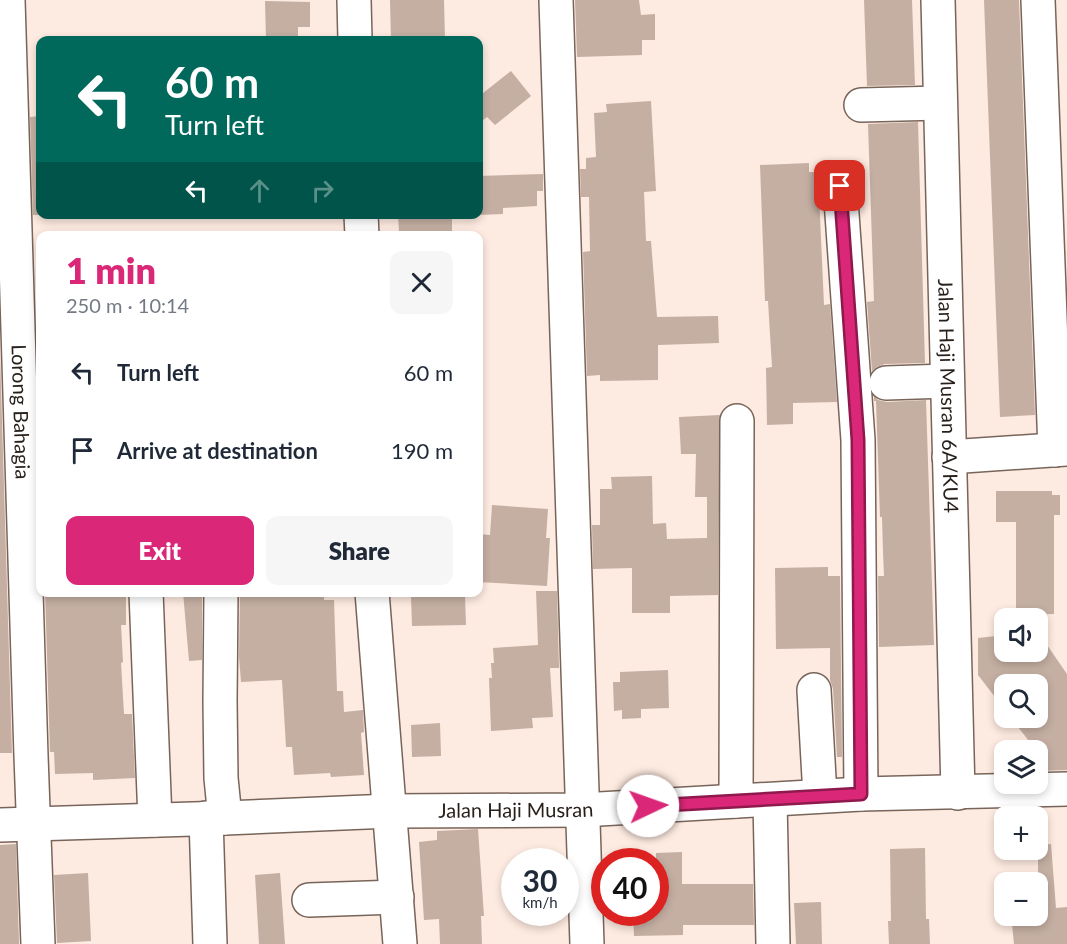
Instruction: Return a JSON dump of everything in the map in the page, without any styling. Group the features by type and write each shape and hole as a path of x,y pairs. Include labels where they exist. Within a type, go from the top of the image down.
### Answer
{"street":[{"name":"Lorong Bahagia","path":"8,0 38,944"},
{"path":"354,0 355,36"},
{"path":"556,0 587,944"},
{"name":"Jalan Haji Musran 6A/KU4","path":"938,0 958,793"},
{"path":"949,457 1061,450 1038,0"},
{"path":"861,105 940,103"},
{"path":"840,186 858,440 861,794"},
{"path":"886,384 947,381"},
{"path":"736,801 737,421"},
{"path":"146,597 155,820"},
{"path":"210,944 218,805 221,597"},
{"path":"372,597 397,897 407,942"},
{"path":"814,690 820,796"},
{"name":"Jalan Haji Musran","path":"0,825 155,820 218,805 390,811 582,810 861,794 1067,789"},
{"path":"770,800 773,944"},
{"path":"309,900 397,897"}],"building":[{"path":"390,0 444,0 445,36 391,36"},
{"path":"575,0 639,0 641,15 655,14 655,40 642,40 642,55 577,57"},
{"path":"864,0 912,0 915,85 867,86"},
{"path":"984,0 1019,0 1035,415 1000,417"},
{"path":"265,1 310,2 310,27 298,27 298,36 266,36"},
{"path":"511,71 531,96 495,125 487,117 483,120 483,93"},
{"path":"651,101 656,191 644,192 646,241 651,241 657,317 718,316 719,343 658,345 658,380 600,381 600,375 587,376 583,252 590,251 589,197 581,197 580,169 586,169 586,158 596,157 594,113 607,112 606,104"},
{"path":"36,116 36,215 33,215 30,117"},
{"path":"918,122 925,363 885,364 872,371 867,302 874,301 868,124"},
{"path":"809,163 809,172 818,172 824,305 830,304 837,402 793,403 793,424 767,425 766,368 772,367 768,301 765,301 760,165"},
{"path":"543,174 543,191 537,191 537,206 503,208 503,214 483,215 483,176"},
{"path":"398,219 452,219 452,231 399,231"},
{"path":"0,354 12,753 0,753"},
{"path":"874,396 878,400 887,402 926,400 934,645 879,647 878,576 884,576"},
{"path":"720,415 718,595 670,596 670,613 632,613 632,568 593,569 592,525 600,525 600,489 612,489 611,477 652,476 653,524 666,523 667,539 707,538 707,497 695,497 696,454 681,454 679,417"},
{"path":"996,491 1052,491 1052,495 1060,495 1060,515 1054,515 1054,614 1048,614 1048,608 1016,608 1016,522 996,522"},
{"path":"492,505 548,509 546,538 550,538 547,586 483,582 483,534 490,535"},
{"path":"828,567 828,576 840,576 842,757 837,757 833,689 830,680 830,648 776,649 775,568"},
{"path":"536,591 557,591 559,668 550,668 553,717 532,718 533,728 491,731 489,678 492,678 491,663 494,663 493,648 538,645"},
{"path":"45,597 126,597 126,625 121,625 123,662 121,663 124,714 132,714 135,778 93,780 93,773 55,774 54,752 50,752"},
{"path":"183,597 202,597 202,660 189,661"},
{"path":"240,597 324,597 324,600 334,600 337,691 343,691 344,712 363,710 364,732 361,733 364,775 331,777 330,773 294,775 292,747 286,747 282,680 241,682"},
{"path":"411,597 465,597 466,625 412,626"},
{"path":"994,636 994,662 1048,662 1048,646 1067,674 1067,770 1048,771 1048,740 1028,740 1019,728 1048,728 1048,674 994,674 994,696 978,675 978,638"},
{"path":"668,670 669,708 641,709 641,718 622,719 622,710 614,711 613,682 620,682 620,672"},
{"path":"440,723 441,756 412,757 411,725"},
{"path":"478,829 484,916 481,916 482,944 440,944 439,919 424,920 419,842 437,840 437,831"},
{"path":"16,844 19,944 0,944 0,845"},
{"path":"1048,844 1051,844 1056,908 1067,907 1067,944 1014,944 1012,926 1048,926 1048,872 1038,872 1038,860 1048,860"},
{"path":"925,848 926,919 929,919 930,944 889,944 890,849"},
{"path":"669,852 682,852 682,884 753,884 754,925 683,925 683,935 634,936 634,926 669,926"},
{"path":"88,873 91,941 57,943 54,875"},
{"path":"280,873 285,944 259,944 255,875"},
{"path":"821,902 822,944 796,944 794,903"}],"route":[{"path":"648,806 861,794 858,440 840,186"}]}
